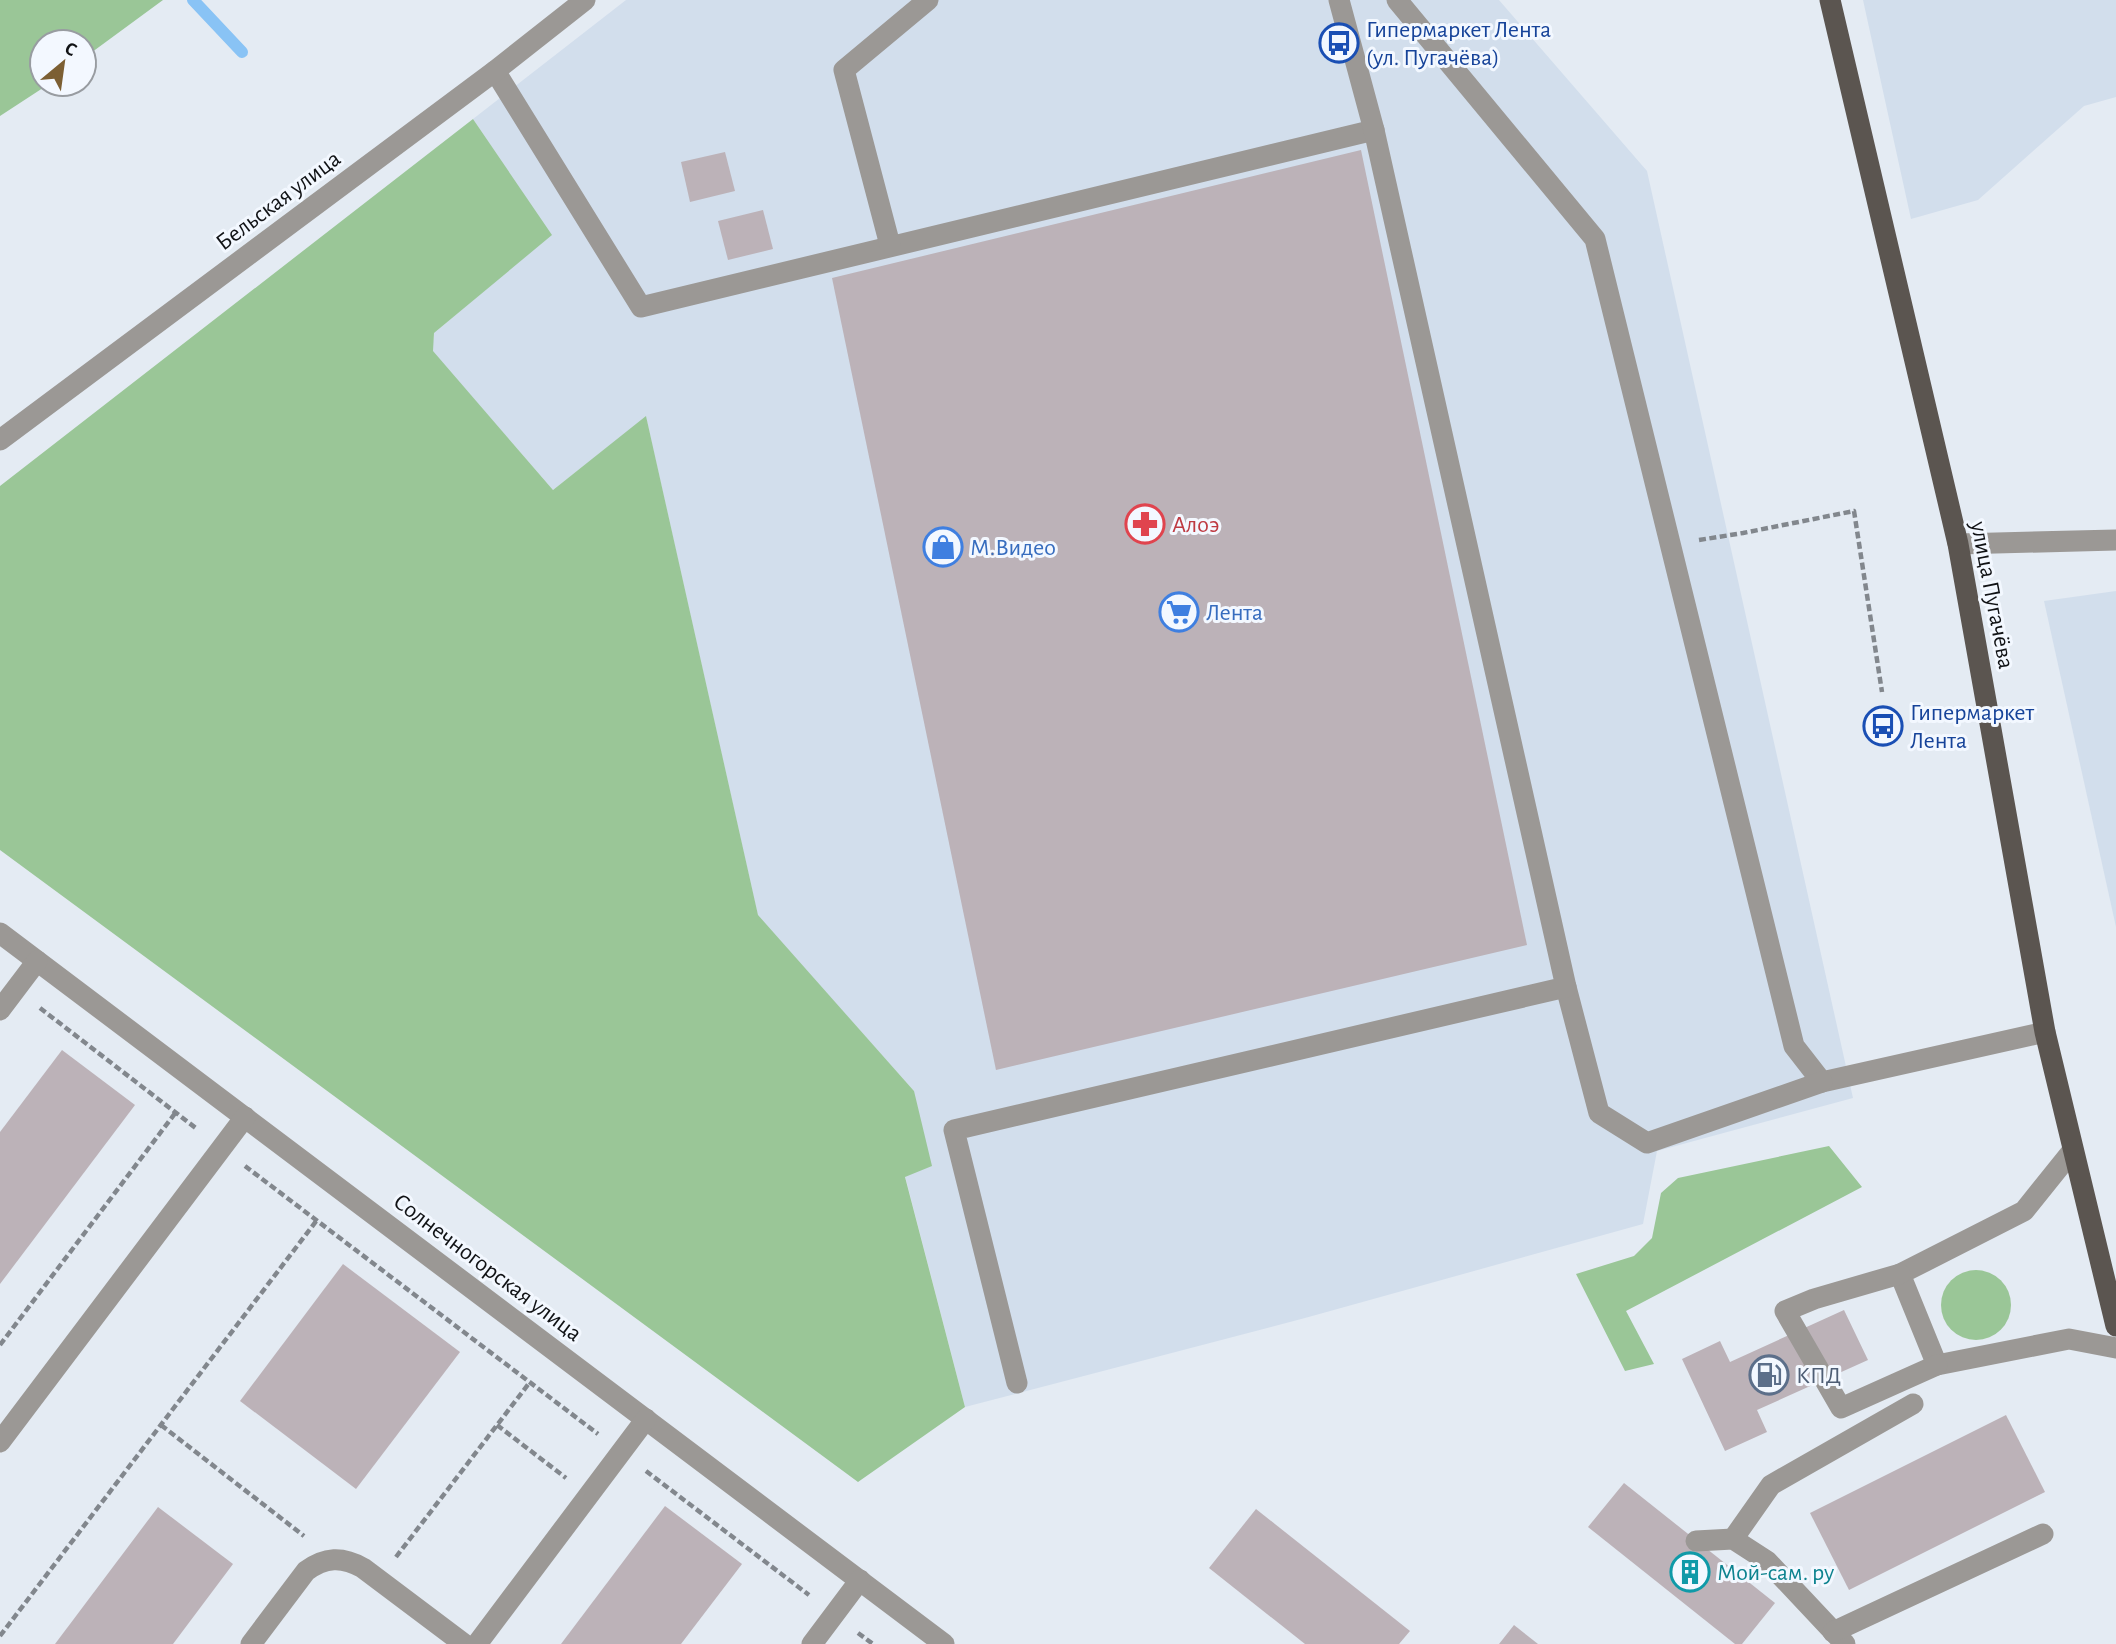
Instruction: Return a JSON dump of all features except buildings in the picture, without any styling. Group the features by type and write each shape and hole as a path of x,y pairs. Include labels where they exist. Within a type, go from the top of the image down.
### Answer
{"main road":[{"name":"улица Пугачёва","path":"1830,0 1958,544 2045,1032 2116,1326"}],"street":[{"name":"Бельская улица","path":"0,440 495,71 585,0"},
{"path":"890,245 844,70 928,0"},
{"path":"1339,0 1374,130 1566,987 1599,1113 1647,1143 1822,1082 2045,1032"},
{"path":"1397,0 1595,239 1794,1046 1822,1082"},
{"path":"495,71 641,307 1374,130"},
{"path":"1958,544 2116,540"},
{"name":"Солнечногорская улица","path":"0,933 944,1644"},
{"path":"0,1010 37,961"},
{"path":"1017,1383 954,1130 1566,987"},
{"path":"0,1442 245,1117"},
{"path":"2073,1150 2024,1210 1900,1274 1785,1311 1841,1408 1937,1365 2068,1339 2116,1348"},
{"path":"1900,1274 1937,1365"},
{"path":"1733,1539 1771,1485 1913,1404"},
{"path":"477,1644 646,1419"},
{"path":"1696,1541 1733,1539 1767,1561 1839,1638 2043,1534"},
{"path":"251,1644 306,1571 316,1563 338,1559 350,1561 379,1580 464,1644"},
{"path":"812,1644 860,1580"}],"path":[{"path":"1705,539 1854,511 1882,692"},
{"path":"16,990 873,1644"},
{"path":"0,1345 176,1112"},
{"path":"0,1636 317,1220"},
{"path":"379,1580 530,1382"},
{"path":"161,1425 304,1535 327,1560"},
{"path":"497,1425 589,1495"}],"shaded area":[{"path":"626,0 1499,0 1647,171 1853,1098 1657,1151 1643,1224 1305,1318 965,1407 905,1176 914,1091 758,916 646,417 553,490 432,351 434,333 551,235 473,119"},
{"path":"1863,0 2116,0 2116,97 2084,106 1978,200 1911,219"},
{"path":"2116,591 2116,927 2044,601"}],"green space":[{"path":"0,0 163,0 98,48 98,28 28,28 28,98 0,116"},
{"path":"473,119 552,235 434,333 433,351 553,490 646,416 758,915 914,1091 932,1166 905,1177 965,1407 858,1482 0,850 0,486"},
{"path":"1829,1146 1862,1187 1626,1311 1654,1364 1625,1371 1576,1274 1634,1256 1652,1238 1661,1193 1678,1178"},
{"path":"1976,1270 2001,1280 2011,1305 2001,1330 1976,1340 1951,1330 1941,1305 1951,1280"}],"waterway":[{"path":"193,0 242,52"}],"place":[{"name":"Гипермаркет Лента (ул. Пугачёва)","path":"1339,43"},
{"name":"Алоэ","path":"1145,524"},
{"name":"М.Видео","path":"943,547"},
{"name":"Лента","path":"1179,612"},
{"name":"Гипермаркет Лента","path":"1883,726"},
{"name":"КПД","path":"1769,1375"},
{"name":"Мой-сам. ру","path":"1690,1572"}]}
